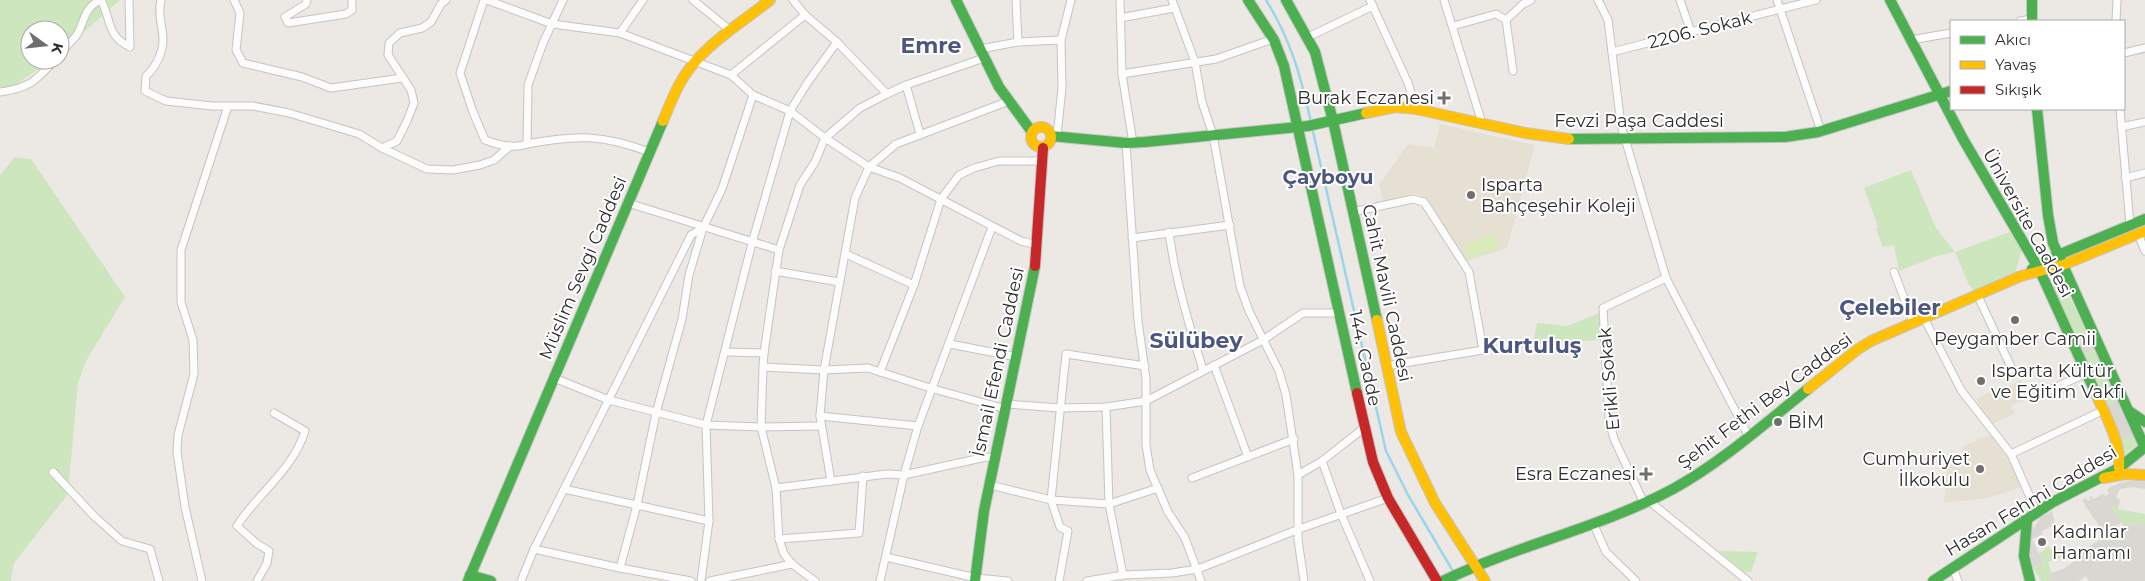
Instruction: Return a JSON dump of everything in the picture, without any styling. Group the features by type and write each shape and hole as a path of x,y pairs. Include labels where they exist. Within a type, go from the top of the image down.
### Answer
{"street":[{"path":"70,42 77,34 82,18 94,3 101,0 111,30 119,42 130,47 129,0"},
{"path":"161,0 158,10 163,42 154,69 146,76 145,91 166,101 252,106 289,113 359,134 382,148 427,169 453,170 480,166 494,160 510,146"},
{"path":"234,0 240,13 236,50 243,63 302,77 331,88 402,78"},
{"path":"307,0 306,4 284,17 288,23 346,14 352,10 352,0"},
{"path":"382,148 397,141 414,103 411,90 388,55 389,43 400,33 422,28 431,22 441,4 446,0"},
{"path":"649,152 623,142 596,137 556,139 520,146 496,144 485,140 460,73 486,0 552,24 620,33 731,75 753,94 790,111 825,138 869,167 900,178 992,228 1021,241 1037,245"},
{"path":"527,144 528,85 543,43 563,0"},
{"path":"620,33 643,0"},
{"path":"693,0 731,31"},
{"path":"793,0 805,14 838,42 887,94"},
{"path":"956,0 982,54 1009,101 1032,132 1032,142 1036,147 1043,148 1054,136 1062,88 1061,40 1071,0"},
{"path":"1016,0 1018,42"},
{"path":"1120,0 1122,74 1130,143 1132,238 1138,321 1145,366 1146,445 1150,470 1168,512 1185,538 1201,581"},
{"name":"144. Cadde","path":"1248,0 1273,39 1284,66 1303,127 1338,313 1373,462 1388,498 1442,581"},
{"name":"Cahit Mavili Caddesi","path":"1286,0 1308,37 1314,52 1329,122 1354,212 1401,432 1435,503 1472,567 1485,581"},
{"path":"1444,0 1482,123"},
{"path":"1506,20 1523,4 1531,0"},
{"path":"1598,0 1608,20 1619,115 1624,140 1666,278 1749,437"},
{"path":"1680,0 1691,32"},
{"path":"1778,0 1821,131"},
{"name":"2206. Sokak","path":"1612,52 1816,0"},
{"name":"Üniversite Caddesi","path":"1890,0 1939,94 2039,268 2116,438 2120,457 2119,468"},
{"path":"2032,0 2032,20"},
{"path":"2116,20 2117,0"},
{"name":"Müslim Sevgi Caddesi","path":"469,578 679,84 696,61 768,1"},
{"path":"1308,37 1371,3 1408,83 1416,109"},
{"path":"1120,18 1173,4 1194,62 1202,102 1213,135 1240,286 1263,340 1280,371 1294,439 1298,475 1298,540 1304,581"},
{"path":"731,75 805,14"},
{"path":"1453,26 1496,14 1506,20"},
{"path":"1506,20 1513,71"},
{"path":"1911,40 1950,33"},
{"path":"1122,74 1216,59 1273,39"},
{"path":"815,581 792,564 784,554 779,539 776,488 761,427 764,353 775,287 775,271 779,250 800,185 815,162 825,138 860,108 906,85 982,54 1018,42 1061,40"},
{"path":"701,581 709,521 706,425 726,352 752,243 790,111 808,82 838,42"},
{"path":"2125,54 2145,48"},
{"path":"0,92 20,90 34,82 45,70"},
{"path":"906,85 920,134"},
{"name":"Fevzi Paşa Caddesi","path":"1054,136 1130,143 1303,127 1387,108 1416,109 1545,136 1584,140 1785,137 1821,131 1950,91"},
{"path":"620,568 637,505 656,413 682,319 689,275 704,228 722,189 753,94"},
{"path":"830,481 820,416 824,370 855,198 869,167 896,144 1009,101"},
{"path":"202,581 185,508 177,452 178,435 194,374 193,340 181,302 181,250 228,106"},
{"name":"Üniversite Caddesi","path":"2037,110 2050,230 2058,255 2145,447"},
{"path":"2120,110 2130,225"},
{"path":"2121,127 2145,122"},
{"path":"1032,132 1037,128 1044,128 1054,136"},
{"name":"İsmail Efendi Caddesi","path":"976,580 982,523 1031,290 1037,245 1043,148"},
{"path":"880,372 914,285 941,199 959,175 974,168 999,162 1043,162"},
{"path":"2126,178 2145,174"},
{"path":"1354,212 1413,199 1426,204 1468,272 1483,350 1386,366"},
{"path":"628,203 779,250"},
{"path":"2039,268 2058,255 2145,219"},
{"path":"1132,238 1230,224"},
{"path":"521,581 534,549 691,235 704,228"},
{"path":"880,581 904,475 930,388 950,344 992,228"},
{"path":"1168,232 1181,296 1203,370"},
{"path":"2039,268 2063,265 2142,232 2145,251"},
{"path":"846,254 914,285"},
{"name":"Şehit Fethi Bey Caddesi","path":"1442,581 1472,567 1646,502 1694,477 1749,437 1858,349 1913,322 2039,268"},
{"path":"775,271 839,282"},
{"path":"1894,272 1913,322"},
{"name":"Erikli Sokak","path":"1646,502 1610,429 1603,308 1666,278"},
{"path":"1977,294 2012,369"},
{"path":"763,367 824,370 868,368 930,388 1007,406 1106,407 1146,401 1184,383 1203,370 1263,340 1303,313 1338,313"},
{"path":"1924,318 1961,390 2011,454 2037,513"},
{"path":"950,344 1018,357"},
{"path":"726,352 764,353"},
{"path":"1059,581 1068,531 1060,527 1051,500 1066,354 1145,366"},
{"path":"1214,365 1248,456"},
{"path":"2045,392 2087,373"},
{"path":"554,378 609,400 706,425 761,427 821,426"},
{"path":"1106,407 1109,504 1123,575"},
{"path":"2011,454 2104,410"},
{"path":"2128,410 2145,422"},
{"path":"257,581 268,563 270,551 256,543 237,526 245,513 274,484 302,442 305,431 274,413"},
{"path":"820,416 918,426"},
{"path":"1298,475 1322,461 1364,428"},
{"path":"1192,478 1294,439"},
{"name":"Hasan Fehmi Caddesi","path":"1933,581 2066,495 2119,468 2145,447"},
{"path":"776,488 863,476 904,475 986,457 995,458"},
{"path":"1322,461 1341,514 1370,579 1361,581"},
{"path":"52,472 122,541 150,549 159,581"},
{"path":"2101,478 2125,474 2145,475"},
{"path":"779,539 859,532 863,476"},
{"path":"990,485 1051,500 1109,504 1158,488"},
{"path":"564,489 709,521"},
{"path":"1087,581 1123,575 1172,573 1198,569 1299,529 1388,498"},
{"path":"1646,502 1748,581"},
{"path":"2027,520 2024,556 2030,581"},
{"path":"1593,523 1606,552 1636,581"},
{"path":"534,549 691,581"},
{"path":"886,557 976,580 1008,581"},
{"path":"710,581 792,564"},
{"path":"1952,568 1958,581"},
{"path":"469,578 491,581"}],"shaded area":[{"name":"Isparta Bahçeşehir Koleji","path":"1440,124 1535,145 1507,248 1467,261 1427,198 1415,193 1383,201 1379,185 1408,144 1434,148"},
{"path":"2090,338 2133,435 2120,439 2078,343 2089,341","holes":["2093,350 2116,401 2108,405 2084,354"]},
{"path":"2021,380 2029,398 2011,406 2014,414 1991,425 1976,399 1996,389 1998,392"},
{"name":"Cumhuriyet İlkokulu","path":"1990,434 2010,462 2022,487 1988,498 1944,503 1947,467 1962,458 1962,447"},
{"path":"2145,481 2145,489 2132,487 2120,489 2116,497 2120,500 2119,506 2110,505 2122,522 2104,534 2082,500 2086,498 2088,501 2091,500 2089,497 2091,496 2093,499 2103,494 2106,496 2109,494 2107,490 2110,487 2122,482"},
{"path":"2052,511 2055,524 2042,531 2043,534 2032,539 2044,564 2033,567 2029,550 2031,532 2040,518"},
{"path":"2145,524 2145,581 2089,581 2086,576 2079,581 2049,581 2053,578 2051,573 2063,569 2082,556 2081,551 2106,536 2109,541 2126,529 2123,525"}],"green space":[{"path":"0,0 120,0 70,44 70,20 20,20 20,70 37,70 0,95"},
{"path":"15,157 31,159 125,297 86,361 78,383 68,494 14,563 11,581 0,581 0,175"},
{"path":"1911,170 1936,228 1955,252 1937,256 1899,271 1894,245 1883,247 1864,188"},
{"path":"2010,232 2022,249 2014,277 1977,294 1969,285 1955,252"},
{"path":"1494,234 1499,249 1469,259 1464,244"},
{"path":"2061,280 2090,338 2079,344 2052,286"},
{"path":"1599,313 1601,340 1533,344 1537,323 1567,326"},
{"path":"2093,350 2116,401 2108,405 2084,354"},
{"path":"2130,434 2133,435 2137,445 2123,456 2120,439"},
{"path":"2111,504 2119,506 2118,509 2145,514 2145,524 2123,525"},
{"path":"2049,546 2051,550 2055,549 2059,556 2079,548 2081,551 2048,562 2053,578 2049,581 2041,581 2033,567 2044,564 2039,554"},
{"path":"1719,551 1758,552 1751,572 1744,572"}],"waterway":[{"path":"1266,0 1289,44 1311,122"},
{"path":"1312,127 1386,451 1408,495 1454,573"}],"traffic: fast":[{"path":"956,0 999,87 1032,132"},
{"path":"1248,0 1274,40 1284,66 1357,393"},
{"path":"1286,0 1315,52 1333,121 1377,320"},
{"path":"1890,0 1963,139 2040,271 2097,396"},
{"path":"2032,0 2032,20"},
{"path":"1569,139 1785,137 1818,132 1950,91"},
{"path":"2037,110 2048,215 2053,243 2145,448"},
{"path":"1051,136 1126,143 1145,142 1308,126 1366,113"},
{"path":"468,581 663,121"},
{"path":"2032,269 2058,255 2145,219"},
{"path":"975,581 984,511 1035,266"},
{"path":"1443,581 1471,568 1617,515 1673,489 1726,455 1808,389"},
{"path":"2129,411 2145,422"},
{"path":"1933,581 2053,502 2119,468 2145,447"},
{"path":"2027,520 2024,556 2030,581"},
{"path":"470,575 491,581"}],"traffic: slow":[{"path":"663,121 679,85 697,60 720,38 770,0"},
{"path":"1366,113 1396,107 1416,109 1525,133 1569,139"},
{"path":"1041,127 1048,130 1051,137 1048,144 1041,147 1034,144 1031,137 1034,130 1041,127"},
{"path":"1808,389 1858,349 1871,341 2021,276 2063,265 2145,231"},
{"path":"1377,320 1401,432 1435,503 1485,581"},
{"path":"2097,396 2116,440 2119,468"},
{"path":"2104,478 2125,474 2145,475"}],"traffic: jam":[{"path":"1035,266 1043,148"},
{"path":"1357,393 1373,462 1388,498 1437,581"}],"place":[{"name":"Burak Eczanesi","path":"1444,98"},
{"name":"Isparta Bahçeşehir Koleji","path":"1471,195"},
{"name":"Peygamber Camii","path":"2015,320"},
{"name":"Isparta Kültür ve Eğitim Vakfı","path":"1981,381"},
{"name":"BİM","path":"1778,422"},
{"name":"Cumhuriyet İlkokulu","path":"1980,469"},
{"name":"Esra Eczanesi","path":"1646,474"},
{"name":"Kadınlar Hamamı","path":"2042,542"}],"district":[{"name":"Emre","path":"931,45"},
{"name":"Çayboyu","path":"1328,177"},
{"name":"Çelebiler","path":"1890,307"},
{"name":"Sülübey","path":"1196,340"},
{"name":"Kurtuluş","path":"1532,345"}]}
